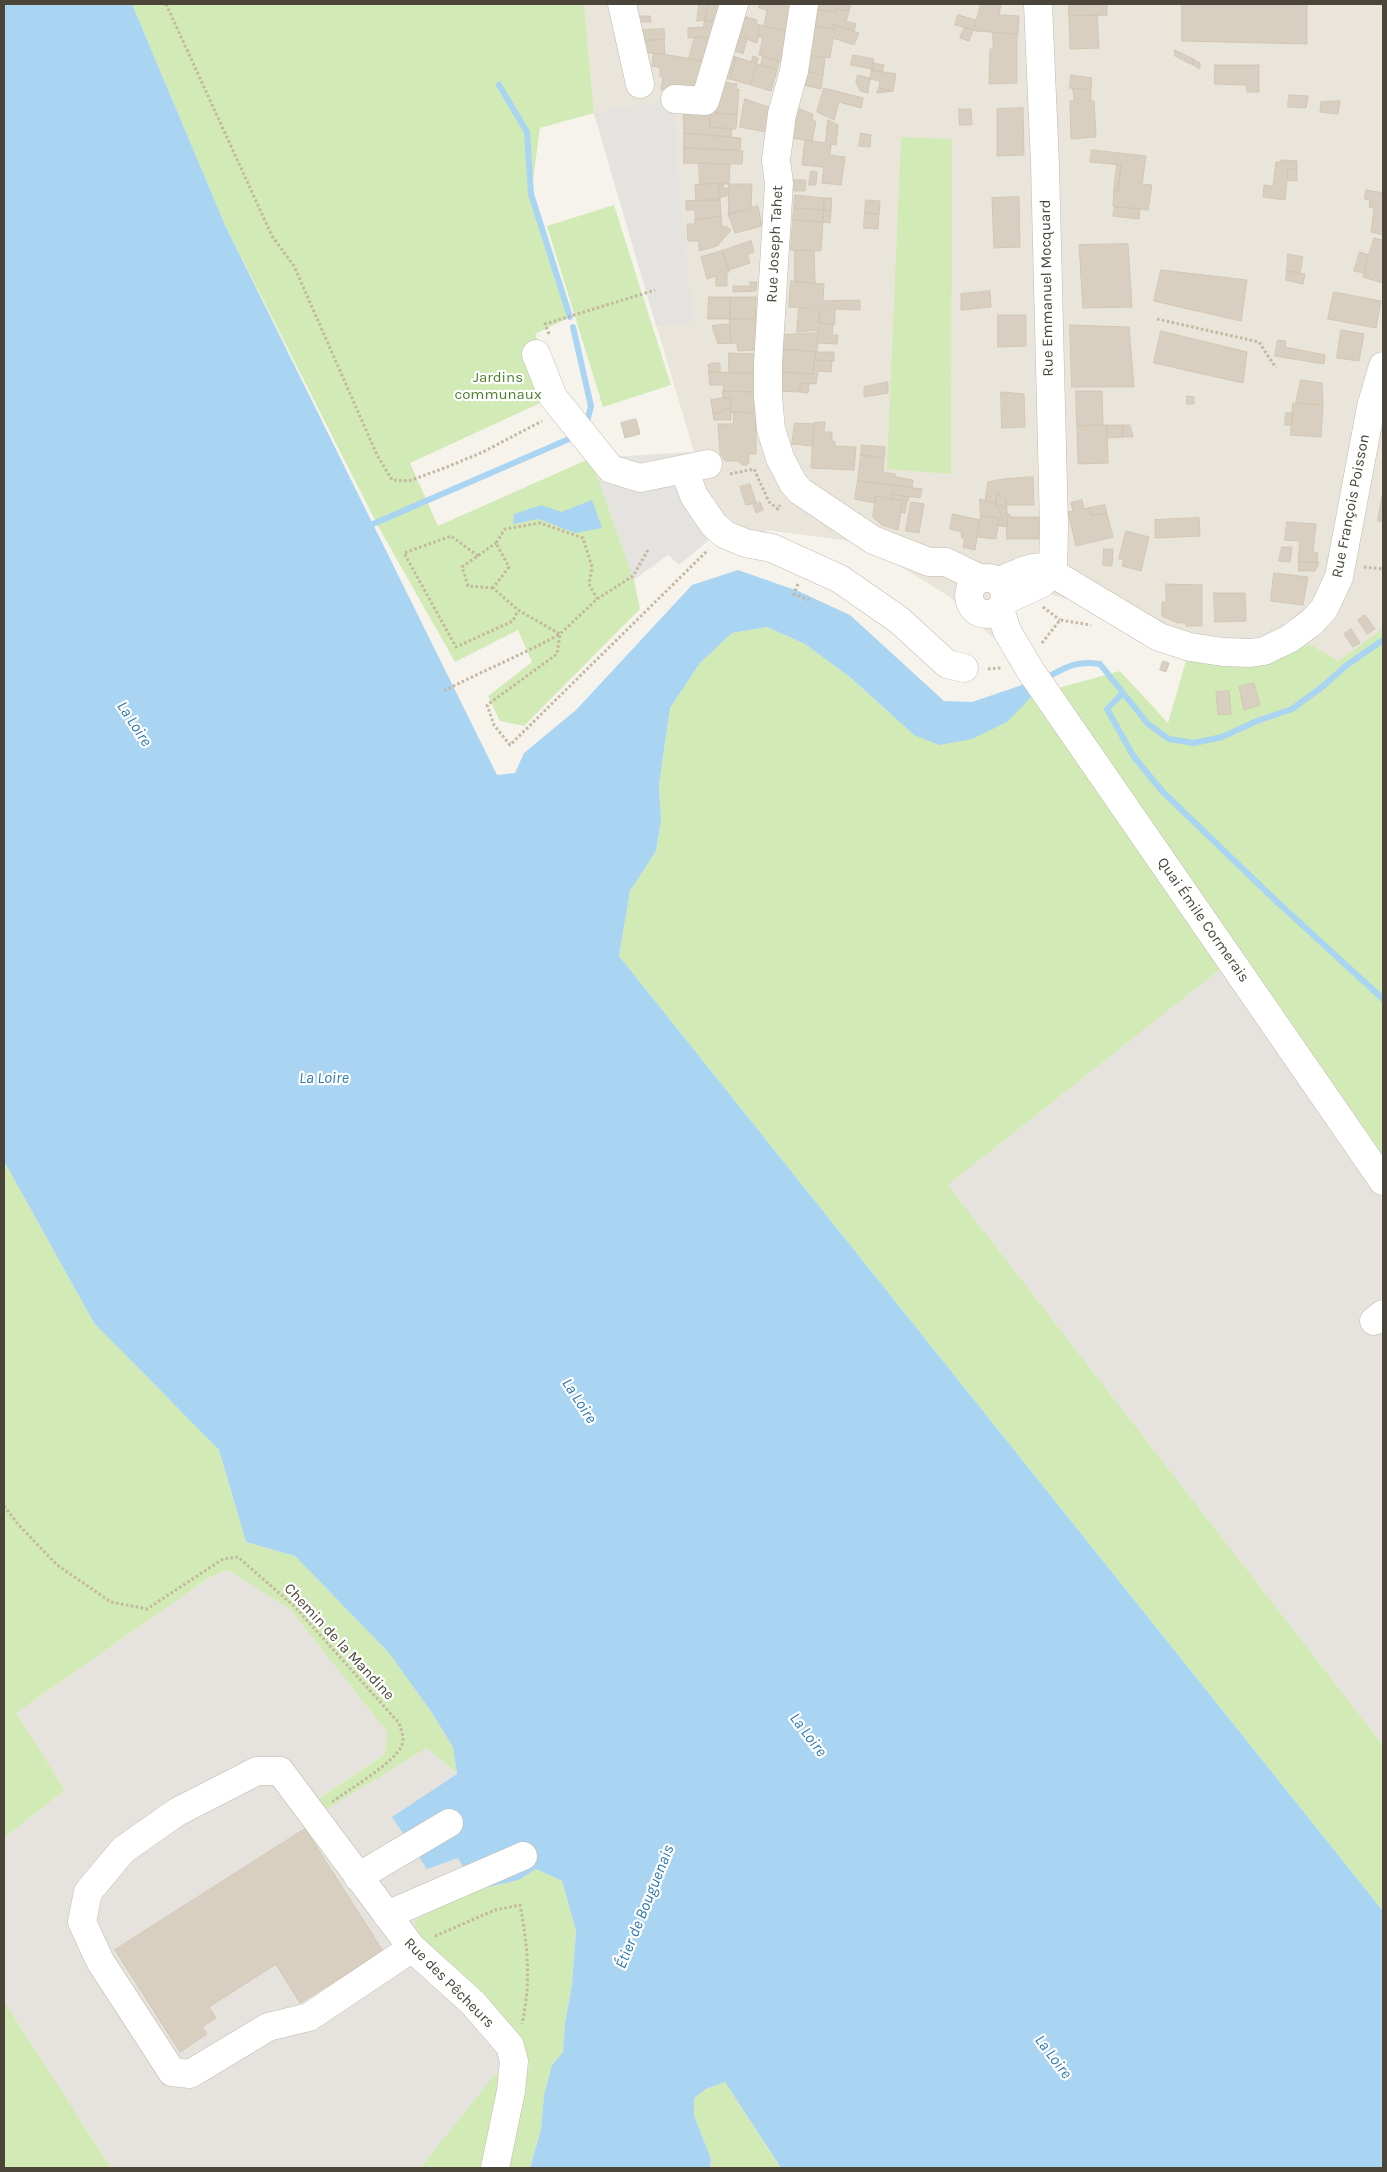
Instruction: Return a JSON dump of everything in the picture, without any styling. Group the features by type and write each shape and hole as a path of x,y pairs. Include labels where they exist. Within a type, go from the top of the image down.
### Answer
{"street":[{"path":"622,4 640,84"},
{"path":"675,99 705,101 734,4"},
{"name":"Rue Joseph Tahet","path":"804,4 794,71 782,114 776,160 780,183 768,363 770,429 780,458 793,483 816,502 873,540 929,562 946,562 989,597"},
{"name":"Rue Emmanuel Mocquard","path":"1038,4 1045,175 1054,527 1053,572"},
{"path":"544,347 553,397 611,469 640,478 696,467 694,496 714,525 724,534 745,543 776,550 840,579 899,620 947,664 964,668"},
{"name":"Rue François Poisson","path":"1053,572 1159,637 1190,647 1223,652 1250,653 1264,651 1289,639 1312,622 1324,609 1339,577 1371,407 1383,366"},
{"path":"989,597 1037,586 1049,578 1053,572"},
{"name":"Quai Émile Cormerais","path":"989,597 1001,642 1012,653 1031,658 1049,697 1383,1181"},
{"name":"Rue des Pêcheurs","path":"412,1948 309,2017 268,2027 190,2074 172,2072 100,1961 82,1922 88,1892 123,1850 177,1812 257,1771 280,1771 314,1820 412,1948 473,2003 510,2046 514,2061 511,2091 495,2168"},
{"path":"358,1877 449,1823"},
{"path":"387,1916 523,1856"}],"path":[{"path":"166,4 272,236 294,266 377,456 392,480 409,481 447,467 483,452 564,410"},
{"path":"544,347 545,324 655,290"},
{"path":"1157,319 1259,342 1276,368"},
{"path":"738,473 754,469"},
{"path":"560,634 518,610 493,588 468,586 462,567 496,543 505,529 540,523 583,538 592,567 589,584 597,599"},
{"path":"560,634 557,654 487,705 494,724 510,745 724,534"},
{"path":"478,556 451,536 404,553 456,647 513,621 518,610"},
{"path":"493,588 509,566 496,543"},
{"path":"444,691 487,669 528,652 560,634 597,599 633,576 648,550"},
{"path":"1031,658 1060,620 1090,625 1099,629"},
{"name":"Chemin de la Mandine","path":"4,1506 17,1523 57,1565 111,1602 147,1609 223,1559 238,1557 295,1607 399,1723 403,1734 402,1745 393,1758 325,1807 314,1820"},
{"path":"412,1948 419,1943 495,1910 520,1905 526,1937 528,1997 522,2025"}],"shaded area":[{"path":"584,4 1383,4 1383,620 1381,631 1338,661 1310,644 1272,659 1046,593 1013,611 1012,624 992,637 950,597 863,543 767,530 765,533 733,528 705,489 594,113"},
{"path":"672,98 679,186 694,324 656,326 594,113"},
{"path":"693,452 705,489 714,536 679,565 668,555 634,580 591,458"},
{"path":"1242,952 1383,1155 1383,1745 948,1185"},
{"path":"228,1570 290,1609 387,1732 385,1754 316,1800 323,1811 427,1748 457,1774 458,1857 476,1890 439,1906 414,1921 425,1945 524,2049 530,2068 495,2074 420,2168 111,2168 4,2001 4,1838 65,1790 16,1713 210,1577"}],"green space":[{"name":"Jardins communaux","path":"132,4 584,4 594,113 540,128 531,194 570,317 535,334 562,393 410,463 438,526 591,458 634,580 640,609 524,726 500,721 488,696 532,662 518,630 455,662 378,526 225,225"},
{"path":"901,137 952,139 951,474 887,469"},
{"path":"614,205 671,385 603,407 547,226"},
{"path":"1383,620 1383,1155 1242,952 948,1185 1383,1745 1383,1911 619,956 630,891 656,851 661,821 659,785 670,708 700,663 732,633 767,627 805,644 851,678 914,735 1033,695 1120,671 1168,723 1188,654 1272,659 1310,644 1338,661 1380,631"},
{"path":"4,1161 94,1323 219,1450 246,1542 295,1556 389,1653 432,1713 453,1747 457,1774 427,1748 322,1812 316,1800 385,1754 387,1732 290,1609 228,1570 210,1577 16,1713 65,1790 4,1838"},
{"path":"536,1869 562,1881 576,1931 572,1984 565,2023 563,2052 552,2065 544,2095 541,2129 530,2168 420,2168 495,2074 530,2068 524,2049 425,1945 414,1921 439,1906 476,1890 519,1880"},
{"path":"4,2001 111,2168 4,2168"},
{"path":"725,2082 778,2164 793,2168 710,2168 711,2159 694,2115 694,2098 706,2089"}],"water":[{"name":"La Loire","path":"4,4 132,4 225,225 497,775 515,773 524,753 576,710 692,585 738,570 798,591 850,615 944,701 972,702 1025,684 1033,695 1007,722 972,739 939,745 914,735 851,678 805,644 767,627 732,633 700,663 670,708 659,785 661,821 656,851 630,891 619,956 1383,1911 1383,2168 781,2168 725,2082 706,2089 694,2098 694,2115 711,2159 710,2168 530,2168 541,2129 544,2095 552,2065 563,2052 565,2023 572,1984 576,1931 562,1881 536,1869 519,1880 476,1890 458,1858 427,1869 392,1817 457,1774 453,1747 432,1713 389,1653 295,1556 246,1542 219,1450 94,1323 4,1161"},
{"path":"592,500 602,528 575,533 539,519 513,524 514,514 541,505 561,512"}],"building":[{"path":"699,4 708,4 705,20 697,21"},
{"path":"708,4 730,4 726,24 705,20"},
{"path":"760,4 790,4 786,31 764,26 767,10 759,8"},
{"path":"815,4 851,4 849,11 836,9 836,12 814,9"},
{"path":"981,4 1001,4 999,15 1019,16 1018,34 974,30"},
{"path":"1069,4 1107,4 1107,15 1069,16"},
{"path":"1182,4 1307,4 1307,44 1182,41"},
{"path":"814,9 836,12 836,9 849,11 846,21 856,24 854,31 834,25 834,29 812,26"},
{"path":"737,14 757,20 757,24 760,25 757,43 731,33"},
{"path":"958,15 976,20 974,30 955,25"},
{"path":"1097,15 1099,48 1070,49 1069,16"},
{"path":"636,16 650,16 651,22 638,22"},
{"path":"705,20 726,24 721,40 701,37 688,38 688,28 703,27"},
{"path":"760,25 786,31 781,62 759,55 763,37 758,37"},
{"path":"834,25 859,33 854,45 833,38 830,58 808,55 812,26 834,29"},
{"path":"965,27 973,30 969,41 960,38"},
{"path":"664,29 665,39 642,41 639,30"},
{"path":"993,32 1017,34 1017,83 989,84 990,49 993,49"},
{"path":"731,33 747,39 743,54 727,48"},
{"path":"695,37 721,40 709,63 689,58"},
{"path":"664,39 665,55 644,52 642,41"},
{"path":"1175,50 1193,59 1193,65 1175,56"},
{"path":"654,53 709,63 703,94 661,90 663,77 660,76 660,69 652,66"},
{"path":"726,54 736,57 730,79 719,76"},
{"path":"808,55 825,58 823,75 805,71"},
{"path":"853,55 874,59 872,69 851,65"},
{"path":"753,56 758,58 751,85 730,79 736,57 751,62"},
{"path":"763,56 779,61 777,70 761,65"},
{"path":"1193,59 1200,63 1200,69 1193,65"},
{"path":"873,63 884,65 882,72 872,70"},
{"path":"757,64 777,70 771,91 751,85"},
{"path":"1215,65 1259,65 1259,92 1247,92 1246,85 1215,84"},
{"path":"872,70 896,74 893,91 879,88 880,81 870,79"},
{"path":"805,71 823,75 821,89 803,85"},
{"path":"858,75 870,78 868,93 860,91 856,82"},
{"path":"1071,75 1092,78 1091,90 1070,88"},
{"path":"716,81 737,84 736,90 739,89 737,115 711,112"},
{"path":"824,88 863,98 861,108 839,102 834,120 817,112"},
{"path":"879,88 893,91 877,93"},
{"path":"1073,88 1091,90 1091,101 1094,101 1096,137 1071,139 1070,101 1074,101"},
{"path":"1289,95 1308,96 1306,108 1288,107"},
{"path":"745,99 771,108 766,132 740,127"},
{"path":"1340,101 1338,114 1320,112 1321,102"},
{"path":"702,107 700,115 711,115 710,127 732,129 731,137 684,133 683,109"},
{"path":"797,108 813,114 812,121 816,121 812,141 790,138"},
{"path":"1023,108 1024,155 997,156 997,109"},
{"path":"959,109 971,109 972,125 960,125"},
{"path":"711,112 737,115 736,129 710,127"},
{"path":"828,120 838,125 836,145 831,144 830,155 845,157 841,185 822,183 824,167 802,165 805,140 825,143"},
{"path":"684,133 741,138 740,150 684,148"},
{"path":"861,133 871,135 870,147 859,146"},
{"path":"684,148 743,151 742,164 684,163"},
{"path":"1092,150 1146,156 1142,184 1152,185 1148,210 1113,206 1114,191 1118,191 1121,165 1090,162"},
{"path":"1281,160 1297,161 1297,169 1288,169 1285,200 1263,197 1264,185 1273,186 1276,162 1281,162"},
{"path":"699,163 730,164 729,184 700,184"},
{"path":"1117,165 1121,165 1118,191 1114,191"},
{"path":"1288,169 1297,169 1297,181 1287,180"},
{"path":"811,171 817,172 816,185 809,185"},
{"path":"787,180 806,180 805,191 787,191"},
{"path":"719,184 720,200 696,201 695,185"},
{"path":"719,184 723,184 723,188 729,188 729,195 719,198"},
{"path":"729,184 752,184 751,209 729,214"},
{"path":"1366,190 1383,193 1383,235 1371,232 1374,208 1369,207 1370,200 1365,199"},
{"path":"795,195 824,198 824,210 794,208"},
{"path":"1019,197 1020,247 994,248 992,198"},
{"path":"824,198 832,198 831,211 824,210"},
{"path":"720,200 721,216 695,220 695,210 686,210 686,201"},
{"path":"866,200 880,201 879,214 865,213"},
{"path":"758,206 762,226 735,233 728,214"},
{"path":"1115,207 1140,209 1139,219 1113,216"},
{"path":"794,208 824,210 823,222 793,220"},
{"path":"824,210 831,211 830,223 823,222"},
{"path":"865,213 879,214 878,229 864,228"},
{"path":"721,216 722,227 726,226 731,230 717,246 699,251 699,241 688,241 687,224 695,224 695,220"},
{"path":"793,220 823,222 821,251 791,250"},
{"path":"1374,238 1383,240 1383,283 1363,277"},
{"path":"751,241 754,252 747,254 750,263 729,270 722,251"},
{"path":"1128,244 1132,307 1083,308 1079,245"},
{"path":"795,250 814,251 815,283 795,281"},
{"path":"722,251 729,272 727,273 727,286 716,286 716,276 707,279 701,257"},
{"path":"1360,252 1369,255 1364,273 1354,271"},
{"path":"1288,254 1303,257 1300,273 1287,271"},
{"path":"1161,270 1247,280 1241,321 1154,301"},
{"path":"1287,271 1305,274 1303,284 1286,280"},
{"path":"791,281 824,284 823,301 860,300 860,310 789,307"},
{"path":"750,282 757,282 756,291 733,292 733,286 750,286"},
{"path":"990,291 991,307 961,310 961,294"},
{"path":"1334,292 1381,301 1376,328 1328,319"},
{"path":"709,297 730,297 730,319 708,319"},
{"path":"730,297 756,297 756,319 730,319"},
{"path":"799,308 820,310 819,323 833,324 832,335 838,335 837,344 817,343 818,330 797,332"},
{"path":"820,310 835,310 835,324 819,323"},
{"path":"998,315 1026,315 1026,346 998,347"},
{"path":"730,319 756,319 756,350 738,351 737,344 731,343"},
{"path":"730,324 731,343 718,344 712,326"},
{"path":"1070,325 1129,327 1134,387 1072,387"},
{"path":"1341,330 1364,334 1359,361 1337,358"},
{"path":"1161,331 1247,352 1243,383 1154,363"},
{"path":"818,333 817,352 834,352 834,361 815,360 816,352 782,349 783,335"},
{"path":"1278,340 1286,341 1285,347 1325,355 1324,364 1275,356"},
{"path":"782,349 816,352 813,374 780,372"},
{"path":"729,353 757,354 757,373 729,373"},
{"path":"814,360 832,361 831,372 818,371 816,384 801,383 800,392 778,391 780,372 813,374"},
{"path":"720,363 720,373 709,372 708,365"},
{"path":"709,372 757,373 757,392 723,391 724,385 710,385"},
{"path":"1301,380 1322,383 1323,405 1296,403"},
{"path":"888,382 888,393 864,397 864,387"},
{"path":"801,383 809,384 808,393 800,392"},
{"path":"723,391 757,392 756,413 731,412 731,397 723,399"},
{"path":"1076,391 1102,391 1103,425 1077,426"},
{"path":"1001,392 1024,394 1025,427 1002,428"},
{"path":"1187,396 1194,397 1194,404 1187,404"},
{"path":"731,397 731,409 722,409 723,412 713,414 711,400"},
{"path":"1293,403 1323,405 1321,437 1291,435"},
{"path":"722,409 731,409 731,420 714,420 713,414 723,412"},
{"path":"734,412 756,413 756,454 749,454 747,465 742,465 739,461 725,461 720,453 718,424 733,424"},
{"path":"1286,413 1293,413 1292,425 1285,425"},
{"path":"636,419 640,434 625,438 621,423"},
{"path":"825,422 824,432 832,432 832,441 835,442 835,446 856,447 854,470 811,468 814,423"},
{"path":"795,423 814,424 812,446 792,444"},
{"path":"1107,425 1108,463 1078,464 1077,426"},
{"path":"1107,425 1123,425 1123,437 1108,438"},
{"path":"1123,425 1130,425 1133,437 1123,437"},
{"path":"862,445 885,447 884,458 861,455"},
{"path":"861,455 884,458 883,472 895,474 895,477 913,480 912,487 858,481"},
{"path":"1033,477 1034,505 1006,505 1006,498 997,494 996,504 985,501 988,482"},
{"path":"858,481 922,489 920,498 892,494 892,499 876,496 875,503 855,499"},
{"path":"750,484 756,503 746,505 740,487"},
{"path":"1383,490 1383,522 1378,521"},
{"path":"892,494 909,497 908,501 892,499"},
{"path":"997,494 1006,498 1007,508 996,504"},
{"path":"876,496 903,501 898,530 882,525 873,517"},
{"path":"980,499 996,504 1002,517 1002,526 998,526 999,518 981,516"},
{"path":"1082,500 1084,509 1089,508 1091,515 1107,514 1113,537 1076,546 1068,512 1073,511 1071,503"},
{"path":"903,501 907,501 905,513 901,512"},
{"path":"760,502 763,510 756,513 753,505"},
{"path":"911,502 924,504 919,533 906,531"},
{"path":"996,504 1007,508 1007,527 1002,526 1002,517"},
{"path":"1105,505 1107,514 1091,515 1089,508"},
{"path":"953,514 980,520 975,550 963,547 965,539 962,538 961,532 950,529"},
{"path":"1007,514 1010,514 1010,517 1039,517 1039,539 1007,539"},
{"path":"981,516 999,518 996,539 977,537"},
{"path":"1199,518 1200,536 1155,538 1155,520"},
{"path":"1287,522 1316,524 1313,552 1318,553 1317,562 1298,562 1300,541 1285,540"},
{"path":"1126,531 1149,537 1141,571 1122,566 1124,560 1119,559"},
{"path":"1282,547 1292,547 1290,562 1279,561"},
{"path":"1104,549 1113,549 1112,566 1103,565"},
{"path":"1299,562 1319,562 1315,571 1299,571"},
{"path":"1274,573 1308,577 1303,605 1271,601"},
{"path":"1166,584 1202,585 1202,626 1186,626 1186,623 1178,623 1162,616 1162,602 1166,602"},
{"path":"1214,593 1245,593 1246,621 1215,622"},
{"path":"1365,615 1375,629 1367,634 1358,620"},
{"path":"1351,629 1360,643 1353,647 1344,634"},
{"path":"1163,661 1169,663 1166,672 1160,670"},
{"path":"1254,683 1260,705 1244,710 1239,687"},
{"path":"1229,691 1231,714 1218,715 1216,692"},
{"path":"305,1829 383,1951 300,2003 276,1964 209,2007 216,2018 202,2027 207,2034 180,2052 115,1950"}],"waterway":[{"path":"499,85 527,132 531,194 570,317"},
{"path":"573,327 591,406 586,426"},
{"path":"366,527 576,436"},
{"path":"1044,679 1064,668 1077,664 1100,664 1148,724 1169,739 1194,743 1222,737 1257,721 1292,709 1322,687 1347,665 1383,640"},
{"path":"1123,693 1107,709 1134,757 1162,791 1274,899 1383,999"}],"water label":[{"name":"Étier de Bouguenais","path":"645,1907"}]}
